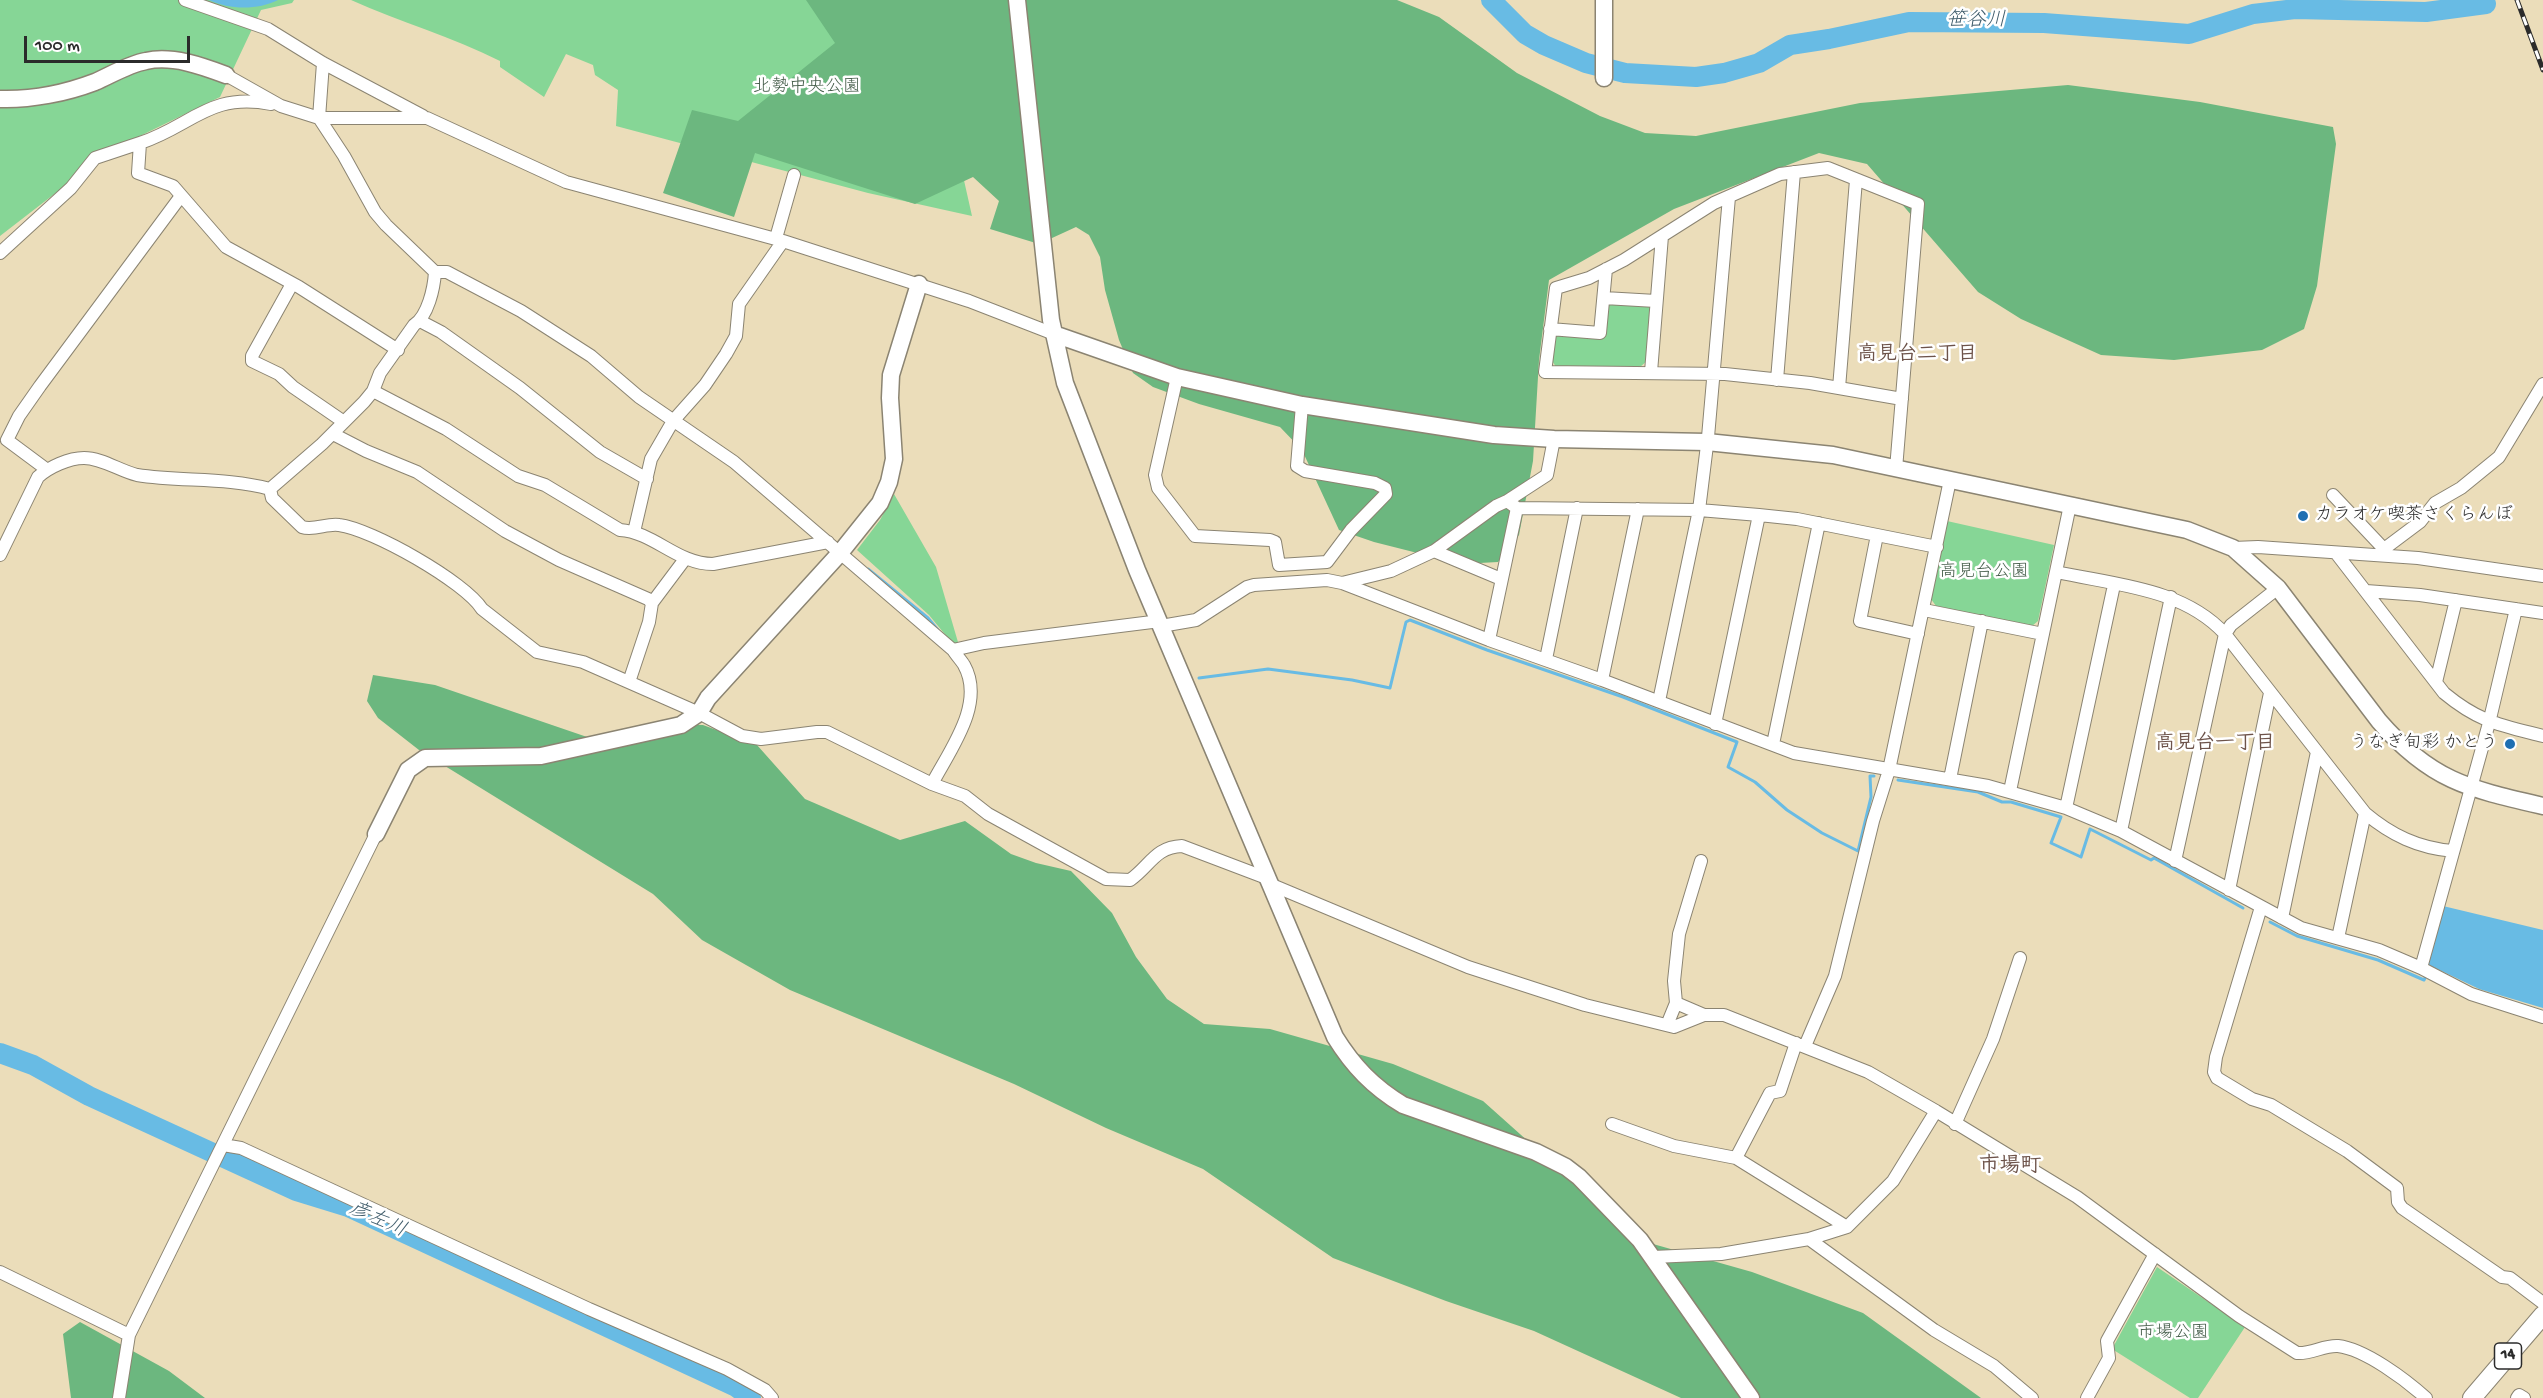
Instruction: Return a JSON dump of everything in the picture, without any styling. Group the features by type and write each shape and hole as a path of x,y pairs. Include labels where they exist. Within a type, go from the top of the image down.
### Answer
{"main road":[{"name":"14","path":"2472,1398 2543,1315"}],"street":[{"path":"185,0 268,29 323,63 427,118 566,182 779,239 919,284 1177,377 1302,405 1459,430 1554,439 1707,442 1833,455 2187,530 2233,548 2278,588 2394,738 2434,770 2470,788 2543,806"},
{"path":"1017,0 1043,259 1054,334 1065,383 1137,570 1335,1037 1355,1067 1386,1096 1402,1106 1523,1146 1566,1167 1614,1212 1653,1257 1751,1398"},
{"path":"1604,0 1604,78"},
{"path":"0,99 61,92 91,83 145,61 196,64 226,75 281,105"},
{"path":"323,63 318,118 344,156 375,212 435,272 447,272 521,311 599,362 639,398 734,462 952,650 965,666 970,683 970,707 932,784"},
{"path":"0,253 71,188 95,158 155,138 220,104 253,100 281,105 318,118 427,118"},
{"path":"140,143 138,173 172,186 226,247 292,284 398,350"},
{"path":"1896,469 1902,399 1918,204 1828,168 1780,174 1714,203 1662,236 1579,283 1556,288 1545,372 1714,374 1839,388 1902,399"},
{"path":"1777,380 1794,172"},
{"path":"634,532 651,459 673,422 705,386 736,336 739,304 779,239 794,175"},
{"path":"1839,388 1856,180"},
{"path":"46,469 7,440 12,429 40,386 181,196"},
{"path":"1659,701 1699,510 1714,374 1728,197"},
{"path":"1650,372 1662,236"},
{"path":"1550,329 1600,333 1606,269"},
{"path":"270,489 333,434 373,391 380,373 414,325 420,321 434,284 435,272"},
{"path":"292,284 252,356 252,361 279,374 293,387 344,422"},
{"path":"119,1398 129,1335 408,770 425,758 547,755 681,725 699,713 708,698 834,547 880,503 889,482 894,459 890,398 891,375 919,284"},
{"path":"1604,298 1656,301"},
{"path":"420,321 441,332 520,388 600,452 647,479"},
{"path":"1177,377 1155,475 1158,488 1195,536 1270,540 1277,547 1279,564 1327,562 1351,530 1386,494 1385,489 1375,483 1305,471 1297,466 1302,405"},
{"path":"2384,552 2420,522 2435,503 2461,489 2499,457 2543,384"},
{"path":"373,391 446,429 518,476 545,485 620,530 634,532 685,559 701,564 713,564 834,547"},
{"path":"333,434 366,451 417,472 505,531 559,560 652,603"},
{"path":"1489,640 1512,504 1546,475 1554,439"},
{"path":"0,555 38,477 46,469 86,458 135,474 207,479 270,489"},
{"path":"1736,1158 1770,1093 1780,1091 1800,1045 1835,976 1873,821 1889,770 1950,480"},
{"path":"270,489 272,498 302,527 339,525 391,544 449,580 532,650 583,662 699,713 742,736 761,739 827,732 932,784 965,796 988,814 1106,879 1130,880 1160,851 1170,846 1182,846 1468,967 1585,1005 1674,1027 1704,1015 1724,1015 1868,1072 2077,1197 2239,1316 2297,1353 2305,1354 2340,1346 2388,1368 2426,1398"},
{"path":"2333,495 2384,552"},
{"path":"1342,583 1391,571 1434,551 1496,506 1512,504 1577,508 1699,510 1759,515 1819,523 1936,547"},
{"path":"2010,791 2070,506"},
{"path":"1546,659 1577,508"},
{"path":"1602,680 1638,509"},
{"path":"1715,724 1759,515"},
{"path":"1773,744 1819,523"},
{"path":"1877,535 1860,621 1918,634"},
{"path":"2233,548 2258,547 2336,553 2384,552 2543,576"},
{"path":"1434,551 1501,579"},
{"path":"2336,553 2436,682 2457,703 2488,723 2543,736"},
{"path":"629,682 649,622 652,603 685,559"},
{"path":"2057,572 2171,597 2203,613 2225,634 2366,813 2381,827 2406,841 2453,851"},
{"path":"952,650 984,643 1196,620 1247,587 1254,585 1326,580 1342,583 1794,753 2010,791 2066,808 2121,831 2301,928 2379,950 2421,968 2471,994 2543,1017"},
{"path":"2066,808 2114,585"},
{"path":"2175,861 2225,634 2230,625 2278,588"},
{"path":"2366,591 2456,600 2543,613"},
{"path":"2121,831 2171,597"},
{"path":"2436,682 2456,600"},
{"path":"2421,968 2488,723 2516,609"},
{"path":"1924,610 2043,634"},
{"path":"1950,779 1982,621"},
{"path":"2229,890 2270,693"},
{"path":"2282,918 2317,752"},
{"path":"2338,938 2366,813"},
{"path":"1667,1025 1676,1003 1674,981 1680,934 1701,861"},
{"path":"2261,907 2216,1057 2214,1072 2217,1078 2252,1099 2271,1105 2347,1151 2397,1188 2398,1202 2402,1208 2502,1277 2510,1278 2543,1303"},
{"path":"1955,1124 1993,1039 2020,958"},
{"path":"1676,1003 1704,1015"},
{"path":"1653,1257 1721,1254 1809,1239 1847,1227 1893,1181 1936,1111"},
{"path":"1612,1124 1674,1146 1736,1158 1847,1227"},
{"path":"222,1146 242,1149 589,1310 727,1369 765,1390 772,1398"},
{"path":"1809,1239 1934,1330 1994,1366 2032,1398"},
{"path":"2087,1398 2109,1358 2107,1341 2155,1254"},
{"path":"0,1272 129,1335"},
{"path":"2517,1398 2519,1395 2524,1398"}],"green space":[{"path":"0,0 294,0 292,3 261,10 220,97 140,136 66,185 0,236"},
{"name":"北勢中央公園","path":"351,0 1010,0 961,167 972,216 868,193 616,126 618,90 595,75 593,65 566,54 544,97 500,67 500,61 464,44"},
{"path":"806,0 1397,0 1439,17 1517,73 1600,116 1645,133 1696,136 1860,103 2068,85 2200,102 2333,127 2336,144 2317,286 2304,329 2262,350 2174,360 2101,355 2021,319 1978,292 1867,164 1819,153 1674,209 1549,280 1539,360 1533,461 1519,535 1498,562 1461,564 1374,542 1339,530 1302,450 1280,427 1199,404 1153,387 1133,373 1119,340 1105,290 1100,257 1089,235 1076,227 1039,244 990,229 999,201 973,177 915,204 755,153 734,217 663,193 692,110 738,121 835,43"},
{"path":"1606,303 1651,304 1647,361 1640,367 1556,367 1551,359 1554,333 1603,337"},
{"path":"894,494 936,567 960,649 957,649 929,615 857,550 880,520"},
{"name":"高見台公園","path":"1947,521 2054,545 2038,621 2032,626 1936,606 1931,599"},
{"path":"373,675 435,685 590,738 654,724 703,725 757,745 805,799 900,840 965,821 1011,854 1036,863 1071,871 1112,913 1136,957 1167,999 1204,1024 1270,1029 1393,1064 1483,1101 1539,1151 1653,1244 1752,1272 1863,1313 1981,1398 1681,1398 1534,1331 1446,1301 1333,1258 1203,1169 1106,1128 1014,1084 790,990 702,940 653,894 419,750 378,718 367,701"},
{"name":"市場公園","path":"2157,1267 2245,1327 2198,1398 2190,1398 2112,1349"},
{"path":"80,1322 169,1371 205,1398 71,1398 63,1334"}],"water":[{"path":"209,0 278,0 262,6 244,8 226,6"},
{"path":"2443,906 2543,930 2543,1008 2479,989 2427,964"}],"waterway":[{"name":"笹谷川","path":"1491,0 1525,34 1586,63 1625,73 1696,77 1724,73 1759,63 1790,45 1909,22 2044,23 2189,34 2253,14 2295,9 2426,12 2486,4"},
{"path":"868,569 928,618 938,630"},
{"path":"1199,678 1268,669 1352,680 1390,688 1406,622 1410,620 1487,650 1623,697 1737,742 1728,767 1755,782 1787,810 1822,833 1858,851 1871,797 1870,776 1874,776"},
{"path":"1898,780 1978,792 2002,802 2011,802 2061,817 2051,843 2081,857 2090,829 2151,860 2154,858 2243,908"},
{"path":"2270,922 2297,936 2378,960 2424,980 2425,978"},
{"name":"彦左川","path":"0,1053 33,1065 89,1096 296,1191 348,1207 736,1387 751,1398"}],"railway":[{"path":"2517,0 2543,70"}],"place":[{"name":"カラオケ喫茶さくらんぼ","path":"2303,516"},
{"name":"うなぎ旬彩 かとう","path":"2510,744"}],"district":[{"name":"高見台二丁目","path":"1917,356"},
{"name":"高見台一丁目","path":"2215,745"},
{"name":"市場町","path":"2010,1168"}]}
